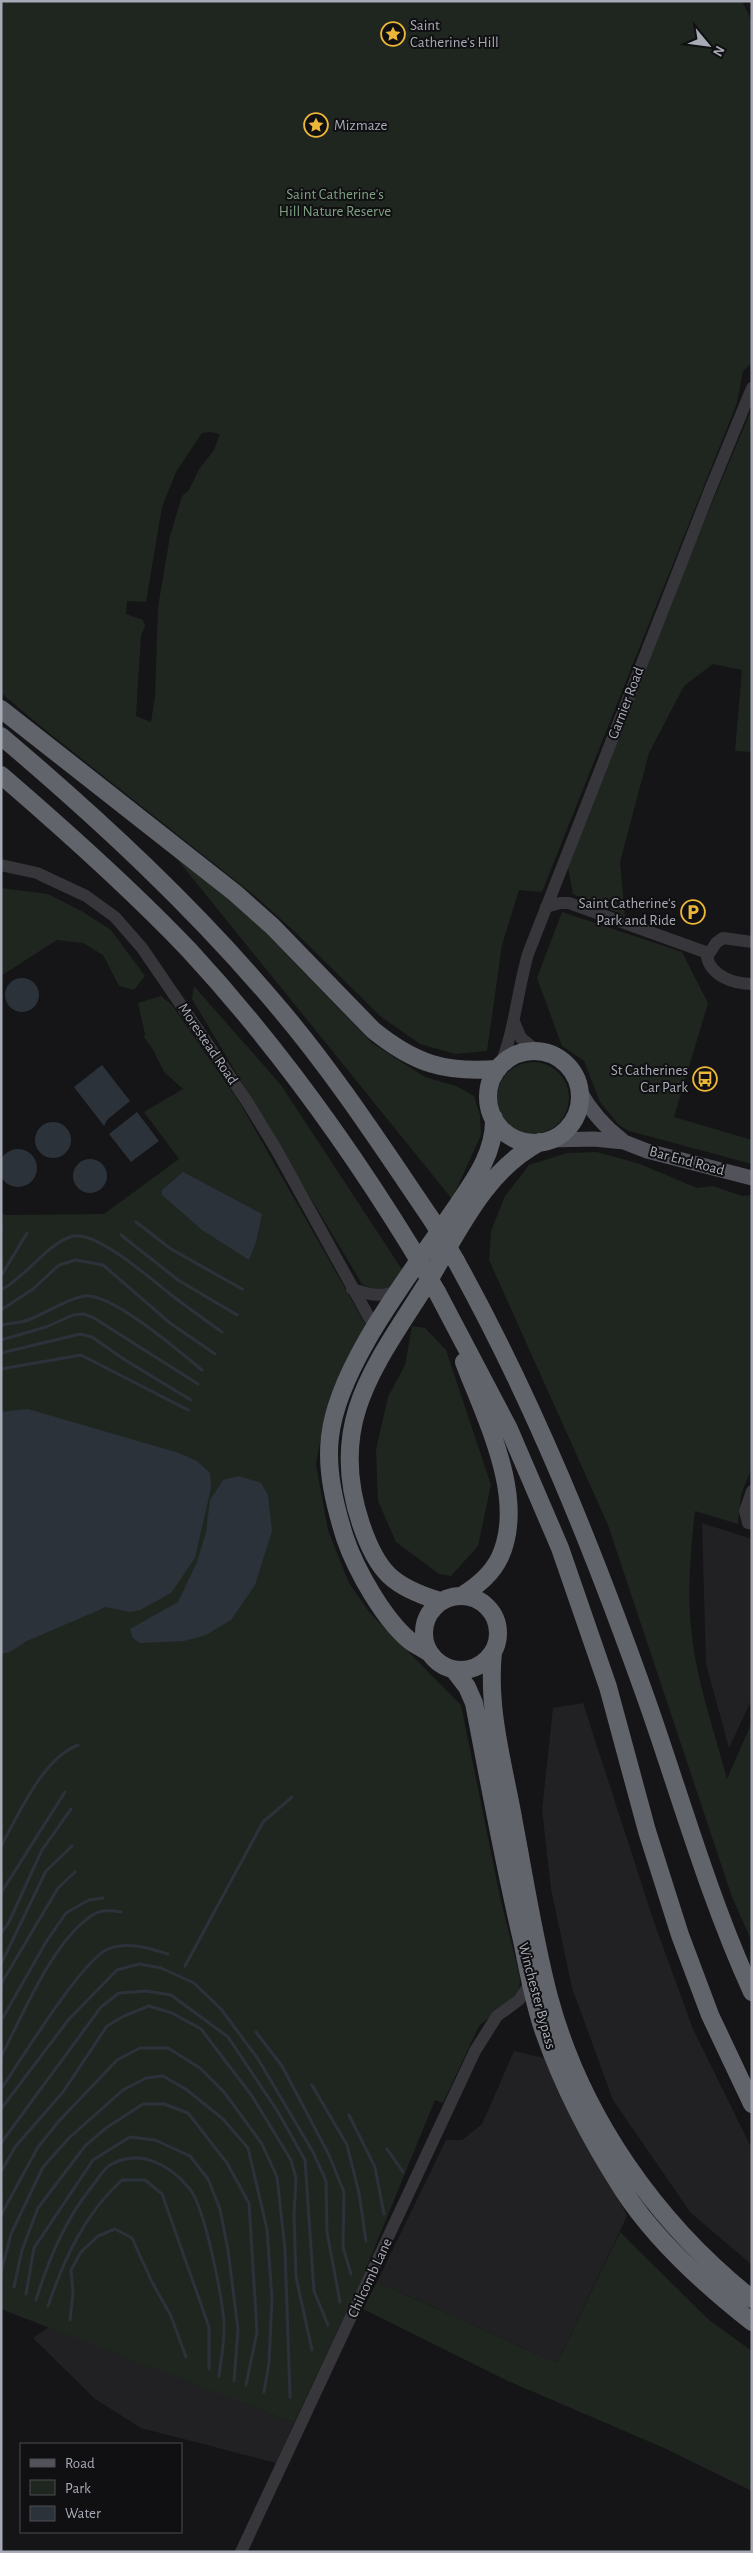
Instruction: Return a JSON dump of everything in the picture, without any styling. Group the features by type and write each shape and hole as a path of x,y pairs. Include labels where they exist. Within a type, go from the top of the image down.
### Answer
{"highway":[{"path":"1,708 235,894 272,926 373,1030 389,1043 425,1063 448,1068 499,1068"},
{"path":"1,736 90,812 164,882 256,982 328,1069 432,1220 491,1325 572,1501 640,1684 712,1894 752,1992"},
{"path":"1,775 139,900 215,979 318,1106 359,1164 437,1292 509,1429 560,1548 608,1687 647,1831 680,1935 710,2015 752,2104"},
{"path":"440,1601 412,1592 396,1582 383,1568 369,1544 352,1490 349,1441 354,1416 374,1367 469,1214 497,1174 513,1158 544,1141 559,1136 573,1121 580,1101 580,1090 576,1078 560,1059 537,1051 517,1055 499,1068 492,1080 489,1106 500,1127 518,1140 544,1141"},
{"path":"428,1652 423,1630 429,1614 440,1601 451,1596 463,1595 476,1598 486,1605 494,1615 498,1627 498,1640 494,1652 476,1668 454,1670 439,1664 428,1652 409,1640 376,1599 350,1550 333,1493 330,1439 334,1414 343,1388 375,1328 477,1177 493,1140 494,1118"},
{"path":"437,1292 495,1443 503,1468 509,1516 506,1538 500,1557 493,1569 478,1584 463,1595"},
{"name":"Winchester Bypass","path":"494,1652 490,1678 496,1737 549,1998 567,2049 599,2118 647,2194 675,2227 709,2262 752,2299"},
{"name":"Winchester Bypass","path":"454,1670 467,1687 474,1703 512,1900 531,1982 539,2013 563,2078 623,2191 671,2248 752,2322"}],"main road":[{"name":"Bar End Road","path":"580,1090 588,1106 605,1127 624,1142"},
{"name":"Bar End Road","path":"544,1141 594,1139 624,1142 731,1174 752,1178"}],"street":[{"name":"Garnier Road","path":"499,1068 514,1022 516,998 522,974 546,907 752,388"},
{"name":"Morestead Road","path":"1,865 24,869 50,877 86,896 115,917 142,948 266,1133 307,1202 352,1289 375,1328"},
{"path":"546,907 560,903 568,904 708,953"},
{"path":"752,942 731,937 722,938 708,953 709,963 718,974 752,984"},
{"path":"514,1022 521,1038 537,1051"},
{"path":"352,1289 373,1296 388,1296 400,1290"},
{"path":"752,1491 745,1511 748,1522 752,1524"},
{"name":"Chilcomb Lane","path":"241,2552 475,2051 486,2031 506,2010 519,2000 531,1982"},
{"path":"506,2010 525,2008 539,2013"}],"shaded area":[{"path":"702,1523 752,1539 752,1699 729,1748 706,1664"},
{"path":"583,1703 654,1922 693,2029 752,2149 752,2265 690,2212 613,2100 572,1988 551,1889 542,1810 553,1708"},
{"path":"514,2051 548,2059 627,2216 557,2363 377,2282 446,2140 462,2140 482,2124"},
{"path":"49,2327 294,2423 276,2463 141,2428 95,2399 33,2338"}],"green space":[{"name":"Saint Catherine's Hill Nature Reserve","path":"1,1 742,1 752,21 752,363 743,371 737,403 542,892 519,890 502,945 487,1051 455,1054 420,1044 380,1016 296,933 255,896 1,693","holes":["202,433 220,434 214,450 199,469 189,490 182,496 170,536 158,607 155,696 151,722 136,716 141,636 145,626 143,620 126,614 127,601 146,602 162,507 176,472"]},
{"path":"752,408 752,752 735,751 742,670 713,664 684,686 649,753 620,862 625,916 573,894 568,867 670,603"},
{"path":"177,859 242,908 372,1043 425,1077 456,1086 474,1096 480,1115 481,1135 452,1199"},
{"path":"1,888 48,894 83,912 111,930 145,976 134,990 119,986 103,955 83,943 57,940 1,976"},
{"path":"562,912 682,952 708,1003 674,1117 752,1140 752,1164 629,1131 619,1125 600,1102 584,1061 562,1046 537,978"},
{"path":"194,986 281,1085 403,1271 394,1288 372,1289 362,1284 192,999"},
{"path":"161,996 172,1005 240,1103 367,1327 321,1437 316,1464 328,1530 349,1583 370,1613 461,1705 501,1901 520,1977 519,1992 479,2026 443,2103 435,2100 361,2281 294,2423 1,2309 1,1212 4,1215 104,1214 179,1159 144,1112 183,1089 164,1072 144,1037 145,1034 138,1003"},
{"path":"540,1062 559,1072 567,1084 569,1098 567,1112 559,1124 547,1132 526,1134 507,1124 499,1112 497,1091 507,1072 519,1064"},
{"path":"597,1152 640,1164 697,1188 713,1186 742,1196 752,1195 752,1467 741,1495 738,1524 695,1511 689,1597 696,1664 727,1779 752,1722 752,1942 732,1897 608,1525 489,1260 491,1231 505,1196 529,1165 567,1153"},
{"path":"412,1326 425,1328 446,1350 491,1485 478,1546 451,1576 439,1574 396,1542 378,1501 376,1450 388,1397 405,1365"},
{"path":"620,2232 709,2320 752,2351 752,2491 664,2448 508,2381 363,2309 377,2282 557,2363"}],"water":[{"path":"22,978 34,983 39,995 34,1007 22,1012 10,1007 5,995 10,983"},
{"path":"102,1065 130,1101 107,1120 104,1126 74,1087"},
{"path":"137,1112 159,1141 131,1162 109,1134"},
{"path":"53,1122 66,1127 71,1140 66,1153 53,1158 40,1153 35,1140 40,1127"},
{"path":"18,1149 31,1155 37,1168 31,1181 18,1187 5,1181 -1,1168 5,1155"},
{"path":"90,1159 97,1160 102,1164 106,1169 106,1183 102,1188 97,1192 90,1193 83,1192 78,1188 74,1183 73,1176 74,1169 78,1164 83,1160"},
{"path":"183,1172 262,1214 256,1242 249,1260 202,1230 162,1195 162,1190"},
{"path":"28,1409 179,1453 197,1461 210,1473 211,1488 195,1558 171,1593 140,1610 130,1612 106,1607 27,1641 10,1652 1,1654 1,1412"},
{"path":"239,1476 261,1483 268,1495 272,1531 255,1585 231,1620 206,1635 184,1641 140,1643 133,1638 130,1629 178,1602 197,1562 206,1532 210,1500 223,1480"}],"waterway":[{"path":"136,1222 171,1249 242,1289"},
{"path":"1,1276 27,1233"},
{"path":"121,1235 178,1280 237,1315"},
{"path":"1,1290 19,1277 52,1247 70,1237 80,1236 93,1240 122,1256 176,1299 222,1332"},
{"path":"1,1310 33,1289 59,1265 76,1260 103,1265 170,1323 215,1354"},
{"path":"1,1325 28,1320 77,1298 84,1296 96,1297 111,1303 145,1325 202,1370"},
{"path":"1,1340 46,1327 73,1315 84,1314 94,1318 198,1384"},
{"path":"1,1353 80,1334 92,1337 125,1360 191,1400"},
{"path":"1,1369 81,1355 188,1410"},
{"path":"1,1846 24,1804 43,1775 53,1762 65,1752 78,1745"},
{"path":"1,1893 65,1792"},
{"path":"185,1966 263,1822 292,1797"},
{"path":"1,1933 8,1924 42,1850 71,1809"},
{"path":"1,1964 46,1871 72,1846"},
{"path":"1,1984 58,1888 75,1872"},
{"path":"1,2021 46,1942 66,1913 89,1900 103,1898"},
{"path":"1,2057 40,1980 64,1943 77,1928 94,1914 106,1911 121,1912"},
{"path":"1,2089 68,1991 96,1957 108,1949 130,1945 168,1954"},
{"path":"1,2109 69,2019 117,1970 139,1964 161,1968 194,1983 221,2009 258,2059 313,2152 326,2181 327,2232 340,2302"},
{"path":"1,2143 101,2007 119,1993 146,1991 171,1995 228,2037 278,2112 305,2160 314,2291 328,2325"},
{"path":"1,2172 15,2147 63,2092 107,2026 124,2016 149,2006 172,2013 201,2029 252,2096 291,2160 296,2178 294,2215 296,2277 312,2350"},
{"path":"256,2032 282,2066 329,2155 344,2192 343,2247 351,2274"},
{"path":"1,2215 38,2147 59,2121 117,2060 140,2048 168,2048 200,2068 224,2092 262,2144 277,2177 285,2249 290,2397"},
{"path":"1,2272 11,2234 43,2167 69,2138 123,2090 146,2078 163,2076 187,2090 223,2119 248,2148 267,2229 272,2299 269,2363 264,2392"},
{"path":"312,2085 347,2145 359,2193 366,2241"},
{"path":"14,2287 22,2250 38,2208 85,2146 106,2128 143,2104 164,2104 188,2113 227,2163 249,2203 257,2332 246,2385"},
{"path":"349,2115 375,2167 384,2214"},
{"path":"26,2294 34,2248 93,2160 130,2137 155,2140 190,2156 208,2179 220,2209 228,2250 238,2329 234,2381"},
{"path":"387,2149 403,2172"},
{"path":"36,2300 52,2254 66,2226 83,2198 107,2167 121,2160 132,2158 153,2161 172,2172 189,2188 195,2198 207,2232 220,2293 224,2323 219,2376"},
{"path":"48,2306 69,2254 97,2207 122,2180 145,2180 162,2194 209,2327 209,2369"},
{"path":"70,2320 73,2293 71,2270 81,2252 98,2236 115,2229 132,2238 152,2282 171,2316 186,2357"}],"place":[{"name":"Saint Catherine's Hill","path":"393,34"},
{"name":"Mizmaze","path":"316,125"},
{"name":"Saint Catherine's Park and Ride","path":"693,912"},
{"name":"St Catherines Car Park","path":"705,1079"}]}
